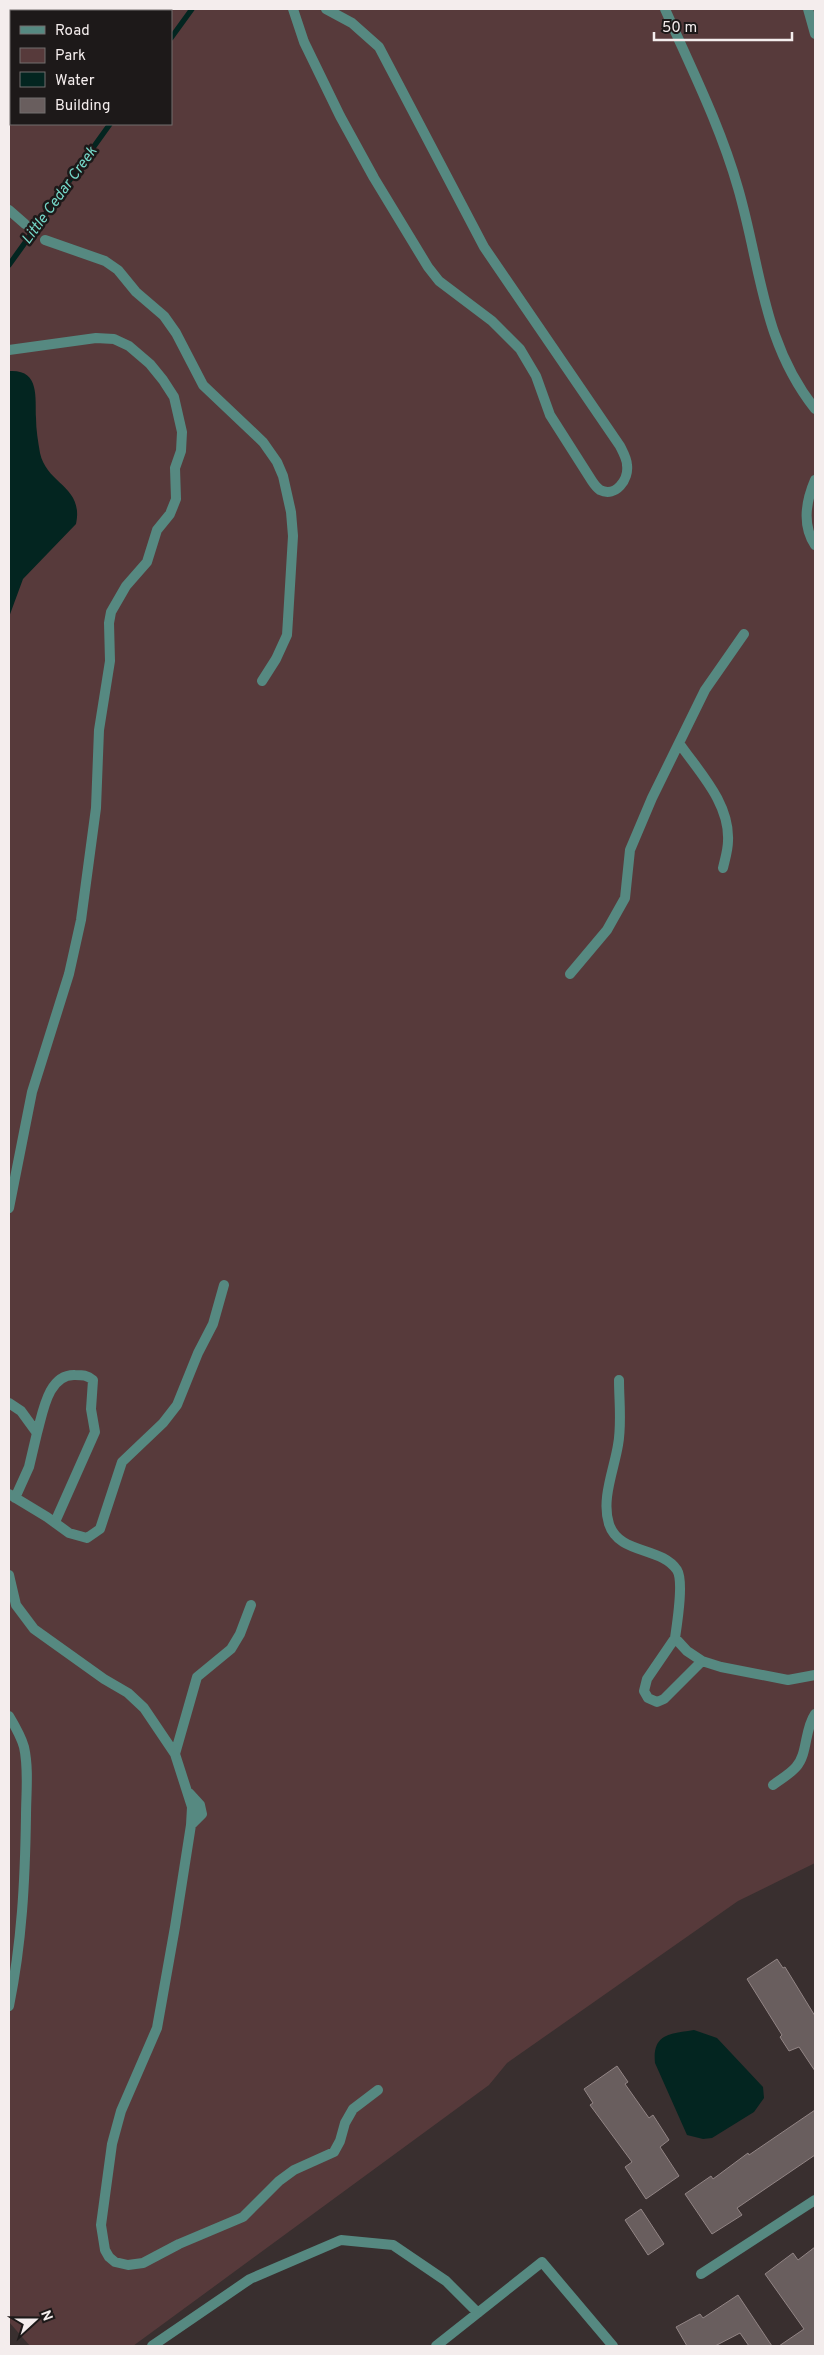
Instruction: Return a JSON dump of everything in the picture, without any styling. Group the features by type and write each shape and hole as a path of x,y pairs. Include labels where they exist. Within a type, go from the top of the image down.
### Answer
{"street":[{"path":"293,9 304,42 351,138 428,267 439,281 492,321 520,349 536,376 550,415 592,482 601,490 610,492 618,488 625,479 628,465 620,446 484,247 379,47 352,23 326,9"},
{"path":"664,9 707,100 728,156 751,238 766,313 775,339 800,389 815,409"},
{"path":"808,9 815,34"},
{"path":"9,210 25,224"},
{"path":"46,240 105,260 118,270 136,292 164,316 176,333 203,385 263,442 277,462 283,476 291,512 293,536 289,612 286,634 276,659 262,681"},
{"path":"9,350 96,338 114,339 129,346 164,380 174,396 182,432 180,451 175,468 176,499 170,514 157,530 147,562 126,586 111,612 110,661 99,730 96,808 81,920 70,974 32,1092 9,1208"},
{"path":"815,480 806,520 808,535 815,545"},
{"path":"570,974 607,930 625,898 630,850 652,798 705,690 744,634"},
{"path":"679,743 709,784 724,813 728,840 724,868"},
{"path":"55,1522 95,1432 91,1409 93,1380 88,1375 68,1375 57,1381 48,1396 29,1467 12,1496 55,1522 69,1533 86,1538 100,1529 122,1462 163,1423 177,1405 198,1353 213,1324 224,1285"},
{"path":"619,1380 618,1444 606,1512 610,1526 620,1540 632,1548 667,1561 677,1570 680,1580 675,1638 647,1679 644,1691 648,1698 656,1702 664,1699 702,1661"},
{"path":"9,1403 21,1411 37,1433"},
{"path":"9,1575 16,1605 34,1629 104,1679 128,1693 160,1730 175,1754 192,1807 191,1825 156,2028 121,2111 112,2144 101,2225 105,2250 109,2257 115,2262 128,2266 143,2263 179,2244 243,2217 279,2181 294,2170 334,2152 345,2123 353,2109 378,2090"},
{"path":"175,1754 197,1676 231,1649 240,1634 251,1605"},
{"path":"675,1638 687,1651 702,1661 788,1680 815,1675"},
{"path":"774,1784 797,1767 803,1756 810,1722 815,1714"},
{"path":"9,1716 17,1729 24,1747 26,1776 25,1870 20,1946 9,2006"},
{"path":"701,2274 815,2200"},
{"path":"152,2346 250,2279 341,2240 393,2245 446,2281 478,2313"},
{"path":"436,2346 542,2262 613,2346"}],"green space":[{"path":"9,9 815,9 815,1863 738,1901 507,2063 489,2085 133,2346 30,2346 9,2322"}],"water":[{"path":"9,371 19,372 31,379 35,393 36,427 40,453 44,464 50,472 70,493 75,501 77,511 76,524 23,579 9,617"},
{"path":"694,2030 717,2038 763,2087 764,2098 754,2112 712,2138 703,2139 687,2135 655,2063 655,2053 660,2040 671,2034"}],"building":[{"path":"777,1959 783,1968 785,1967 815,2016 815,2071 799,2047 789,2051 780,2037 782,2035 747,1979"},
{"path":"617,2066 628,2082 625,2084 649,2118 653,2115 669,2140 660,2147 679,2176 646,2199 625,2167 632,2162 590,2105 593,2103 584,2089"},
{"path":"815,2110 815,2155 737,2208 742,2215 712,2234 685,2194 711,2176 713,2179 748,2153 749,2155"},
{"path":"641,2209 664,2244 648,2255 625,2220"},
{"path":"815,2247 815,2346 779,2346 804,2329 765,2274 793,2253 798,2260"},
{"path":"738,2295 772,2346 749,2346 740,2333 715,2346 687,2346 676,2327 700,2314 703,2318"}],"waterway":[{"name":"Little Cedar Creek","path":"172,37 192,9"},
{"name":"Little Cedar Creek","path":"9,265 109,125"}]}
